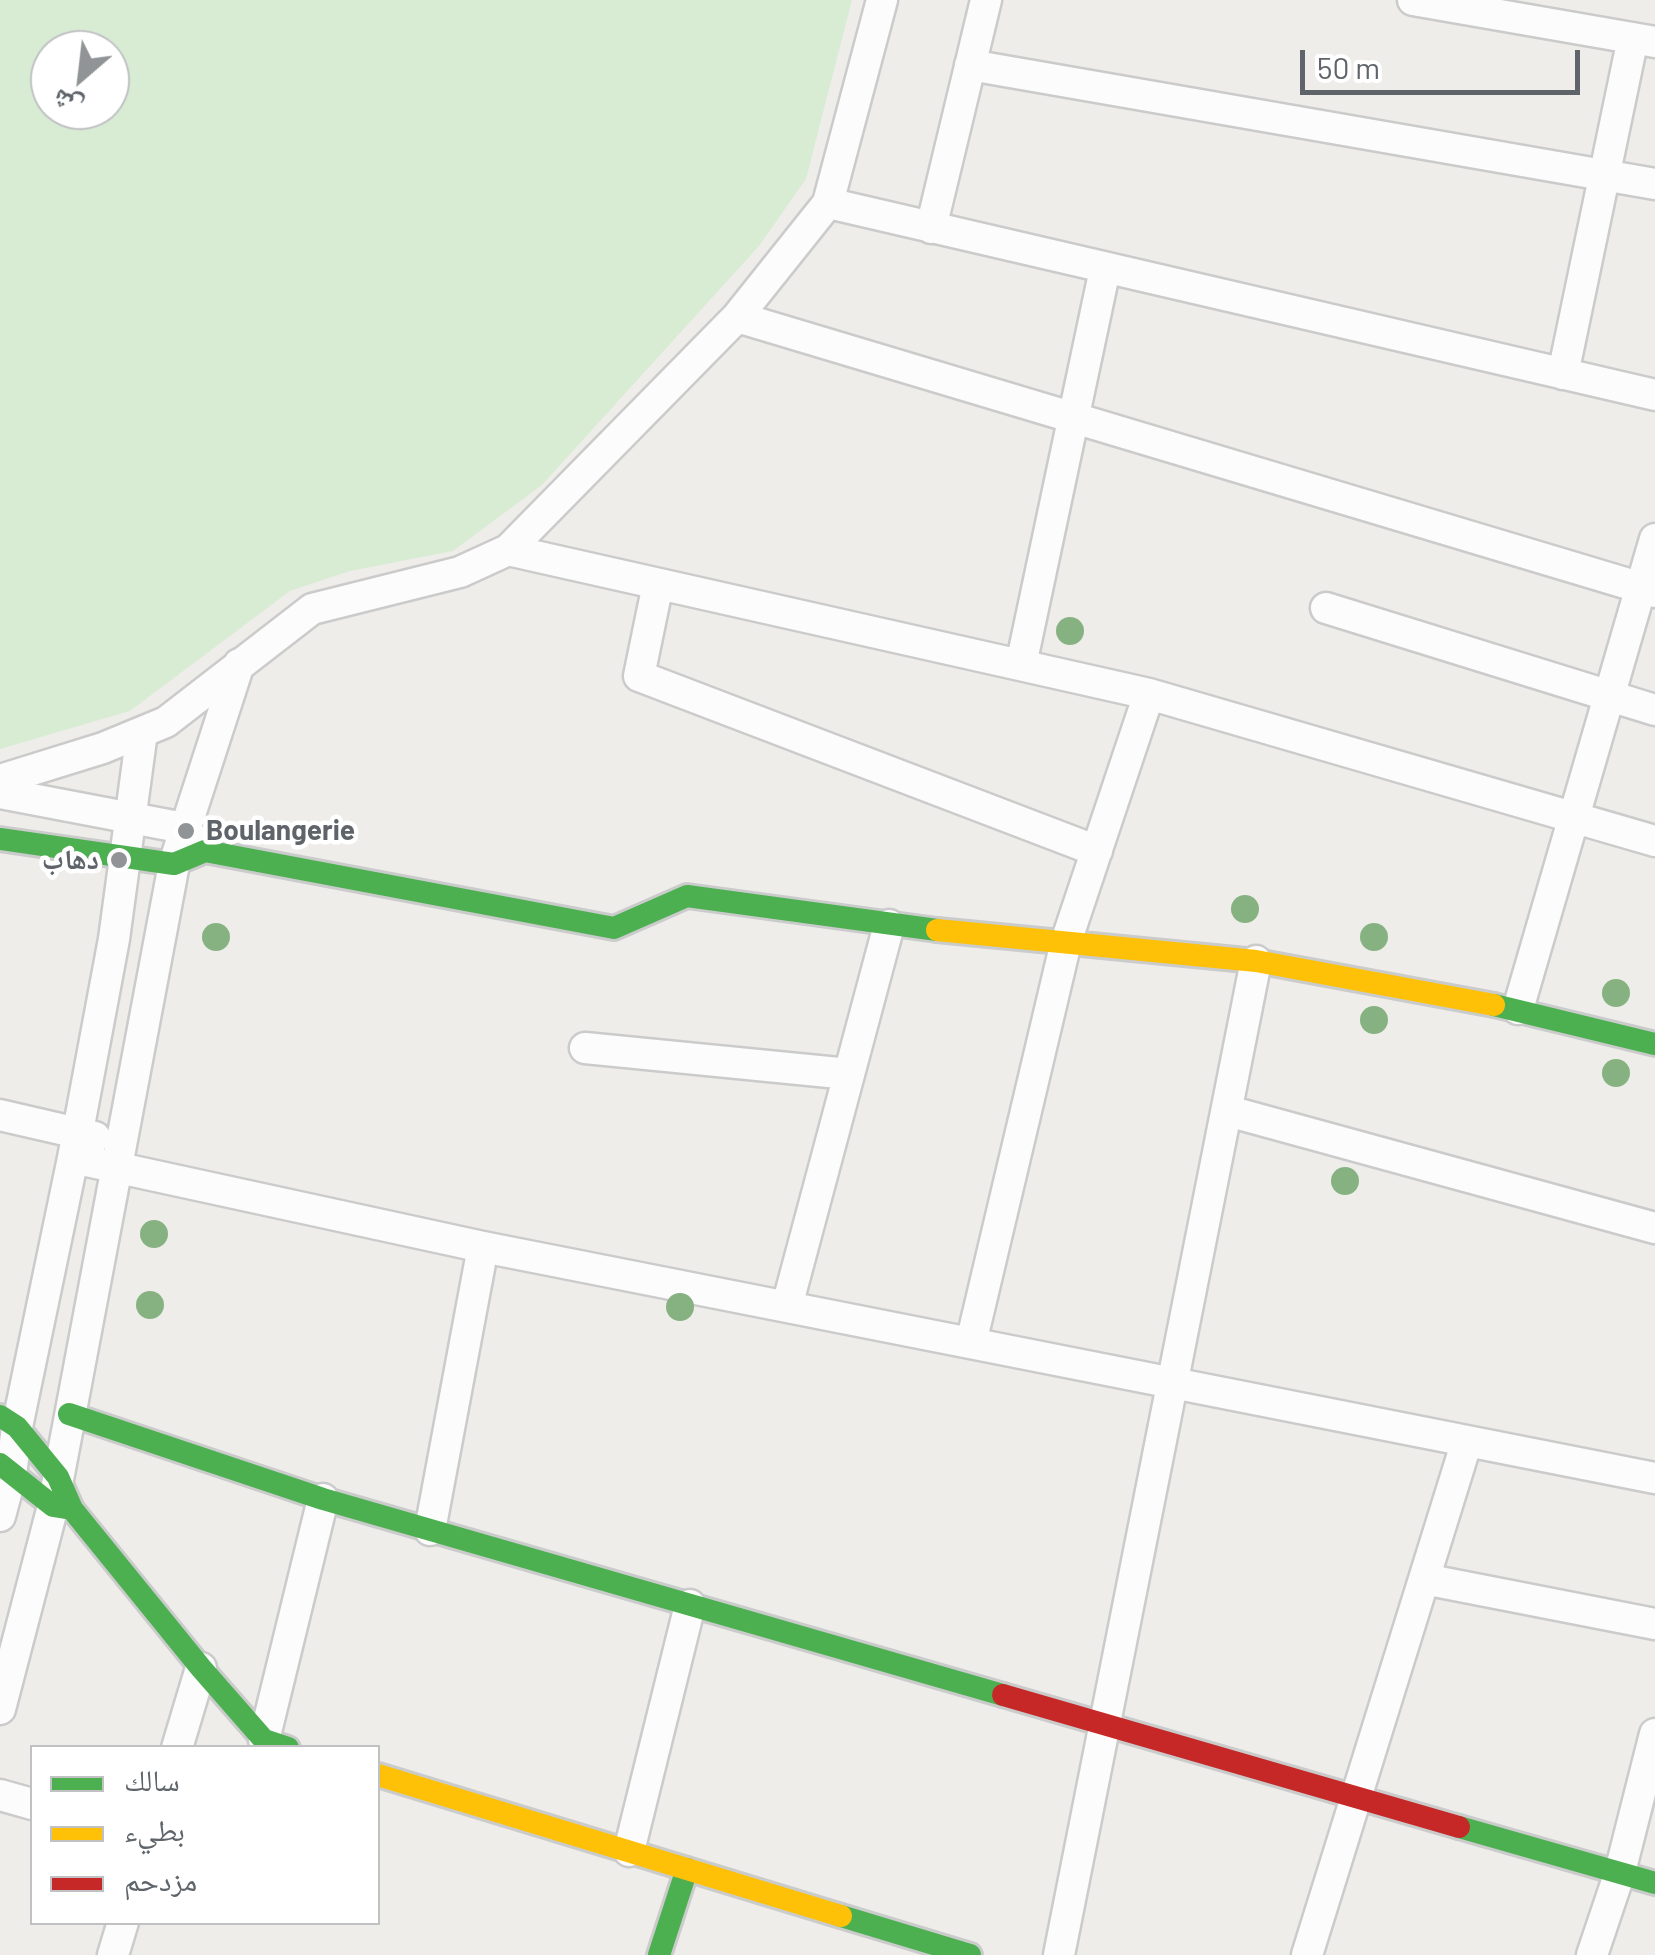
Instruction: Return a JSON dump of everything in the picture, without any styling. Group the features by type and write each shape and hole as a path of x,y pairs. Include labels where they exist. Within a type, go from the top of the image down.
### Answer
{"street":[{"path":"0,780 103,748 166,722 312,609 460,572 508,550 737,317 828,203 882,0"},
{"path":"931,228 986,0"},
{"path":"1413,0 1545,11 1644,40 1604,175 1563,374"},
{"path":"970,66 1655,184"},
{"path":"828,203 1655,395"},
{"path":"1021,665 1105,269"},
{"path":"737,317 1648,590"},
{"path":"1518,1009 1609,696 1648,590 1655,540"},
{"path":"508,550 1149,694 1655,841"},
{"path":"658,584 639,676 1096,851"},
{"path":"1326,608 1655,710"},
{"path":"0,1709 61,1497 69,1414 174,864 238,664"},
{"path":"971,1343 1066,942 1149,694"},
{"path":"0,1516 8,1422 76,1146 114,939 142,732"},
{"path":"0,793 184,828 205,851"},
{"path":"0,838 174,864 205,851 614,928 687,896 889,925 1256,961 1518,1009 1655,1044"},
{"path":"787,1306 889,925"},
{"path":"1058,1955 1256,961"},
{"path":"585,1048 849,1074"},
{"path":"1228,1111 1655,1228"},
{"path":"0,1115 76,1146 483,1247 1655,1478"},
{"path":"430,1530 483,1247"},
{"path":"69,1414 323,1499 1655,1882"},
{"path":"8,1422 61,1497 202,1668 276,1744"},
{"path":"1307,1955 1467,1441"},
{"path":"6,1470 61,1497"},
{"path":"276,1744 323,1499"},
{"path":"1424,1579 1655,1624"},
{"path":"629,1851 690,1604"},
{"path":"178,1745 202,1668"},
{"path":"1592,1955 1620,1872 1655,1734"},
{"path":"380,1776 970,1955"},
{"path":"0,1795 30,1803"},
{"path":"659,1955 687,1869"},
{"path":"113,1955 122,1925"}],"green space":[{"path":"0,0 852,0 806,179 759,246 542,485 453,551 350,571 290,591 130,711 0,749"}],"traffic: fast":[{"path":"0,839 174,864 205,851 614,928 687,896 937,930"},
{"path":"1494,1005 1655,1044"},
{"path":"69,1414 323,1499 1003,1695"},
{"path":"0,1416 17,1427 58,1477 72,1509 201,1668 264,1740 279,1745"},
{"path":"0,1464 53,1506 72,1509"},
{"path":"1459,1827 1655,1883"},
{"path":"659,1955 687,1869"},
{"path":"841,1916 970,1955"}],"traffic: slow":[{"path":"937,930 1256,961 1494,1005"},
{"path":"380,1776 841,1916"}],"traffic: jam":[{"path":"1003,1695 1459,1827"}],"place":[{"name":"Boulangerie","path":"186,831"},
{"name":"دهاب","path":"119,860"}]}
